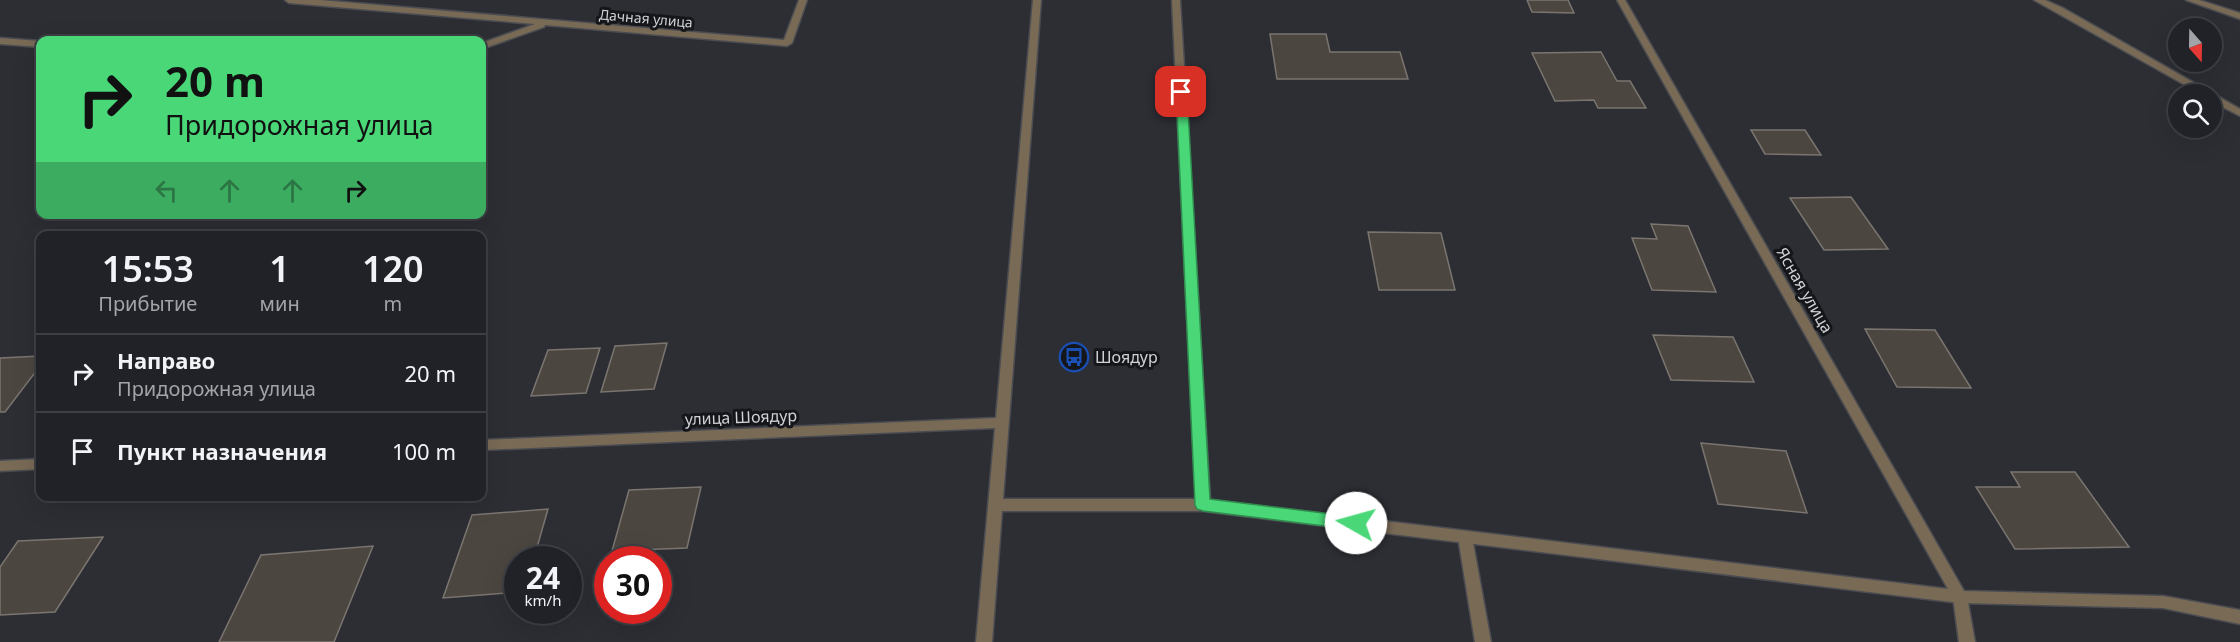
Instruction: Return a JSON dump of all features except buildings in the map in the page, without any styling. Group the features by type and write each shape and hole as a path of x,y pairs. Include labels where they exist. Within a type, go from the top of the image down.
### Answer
{"street":[{"name":"Дачная улица","path":"289,0 787,43 803,0"},
{"path":"984,642 1037,0"},
{"path":"1176,0 1203,505"},
{"name":"Ясная улица","path":"1621,0 1960,597 1968,642"},
{"path":"2038,0 2060,10 2188,84"},
{"path":"2190,0 2240,16"},
{"path":"486,45 545,23"},
{"path":"0,41 36,44"},
{"path":"2222,103 2240,113"},
{"name":"улица Шоядур","path":"486,445 1002,423"},
{"path":"0,466 36,464"},
{"path":"996,505 1203,505 1960,597 2163,602 2240,617"},
{"path":"1465,537 1483,642"}],"place":[{"name":"Шоядур","path":"1074,357"}],"route":[{"path":"1181,92 1203,505 1356,523"}]}
